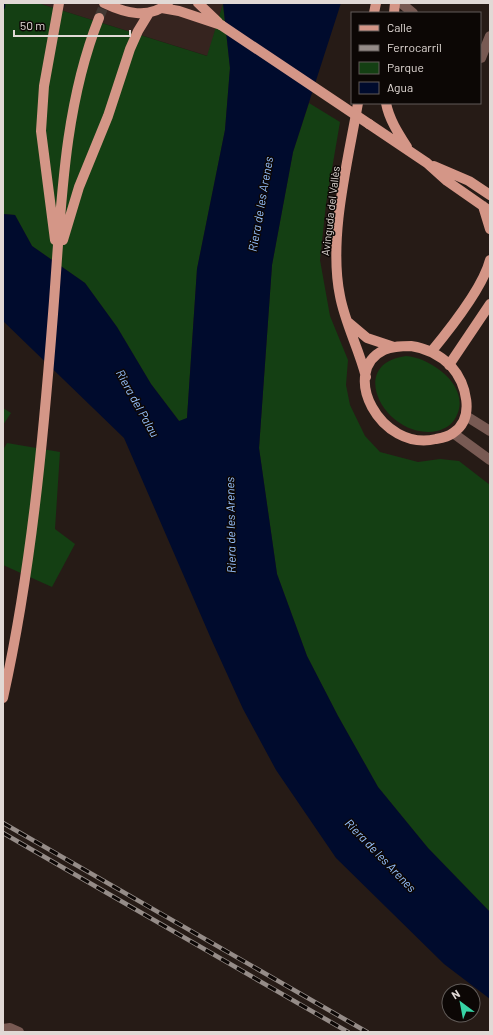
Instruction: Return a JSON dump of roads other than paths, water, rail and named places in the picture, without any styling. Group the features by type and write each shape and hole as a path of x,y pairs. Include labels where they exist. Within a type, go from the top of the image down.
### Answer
{"main road":[{"path":"58,259 43,153 42,108 59,3"},
{"path":"104,3 131,13 150,13 165,6 221,25"},
{"path":"198,3 221,25 409,150 427,163 447,181 468,196 488,207 490,229"},
{"path":"58,259 79,187 110,109 130,49 138,30 150,13"},
{"path":"3,698 22,598 39,469 64,187 76,97 93,34 99,18"},
{"name":"Avinguda del Vallès","path":"358,104 339,215 336,254 340,295 366,377"},
{"path":"386,104 396,130 409,150"},
{"path":"427,163 469,181 490,195"},
{"path":"431,352 446,333 479,284 490,260"},
{"path":"449,365 490,304"},
{"path":"348,322 367,338 394,347"},
{"path":"411,346 431,352 449,365 461,381 466,395 466,416 461,426 453,433 430,440 415,440 390,430 380,420 370,406 366,387 366,377 368,367 376,356 383,350 394,347 411,346"}],"street":[{"path":"401,3 412,12"},
{"path":"484,60 490,36"},
{"path":"466,416 490,431"},
{"path":"453,433 490,460"},
{"path":"3,1029 10,1028 19,1032"}],"water":[{"path":"223,3 341,3 293,152 272,265 259,448 277,574 307,656 338,716 378,787 428,848 490,912 490,999 481,992 481,983 469,983 444,964 336,858 276,770 243,709 124,438 3,321 3,214 15,215 32,246 85,283 117,327 151,384 179,421 187,418 197,269 225,130 230,68"}],"tunnel":[{"path":"99,18 105,3"}],"railway":[{"path":"3,823 367,1032"},
{"path":"3,833 348,1032"}],"water label":[{"name":"Riera de les Arenes","path":"260,204"},
{"name":"Riera del Palau","path":"138,403"},
{"name":"Riera de les Arenes","path":"230,525"},
{"name":"Riera de les Arenes","path":"381,855"}]}
